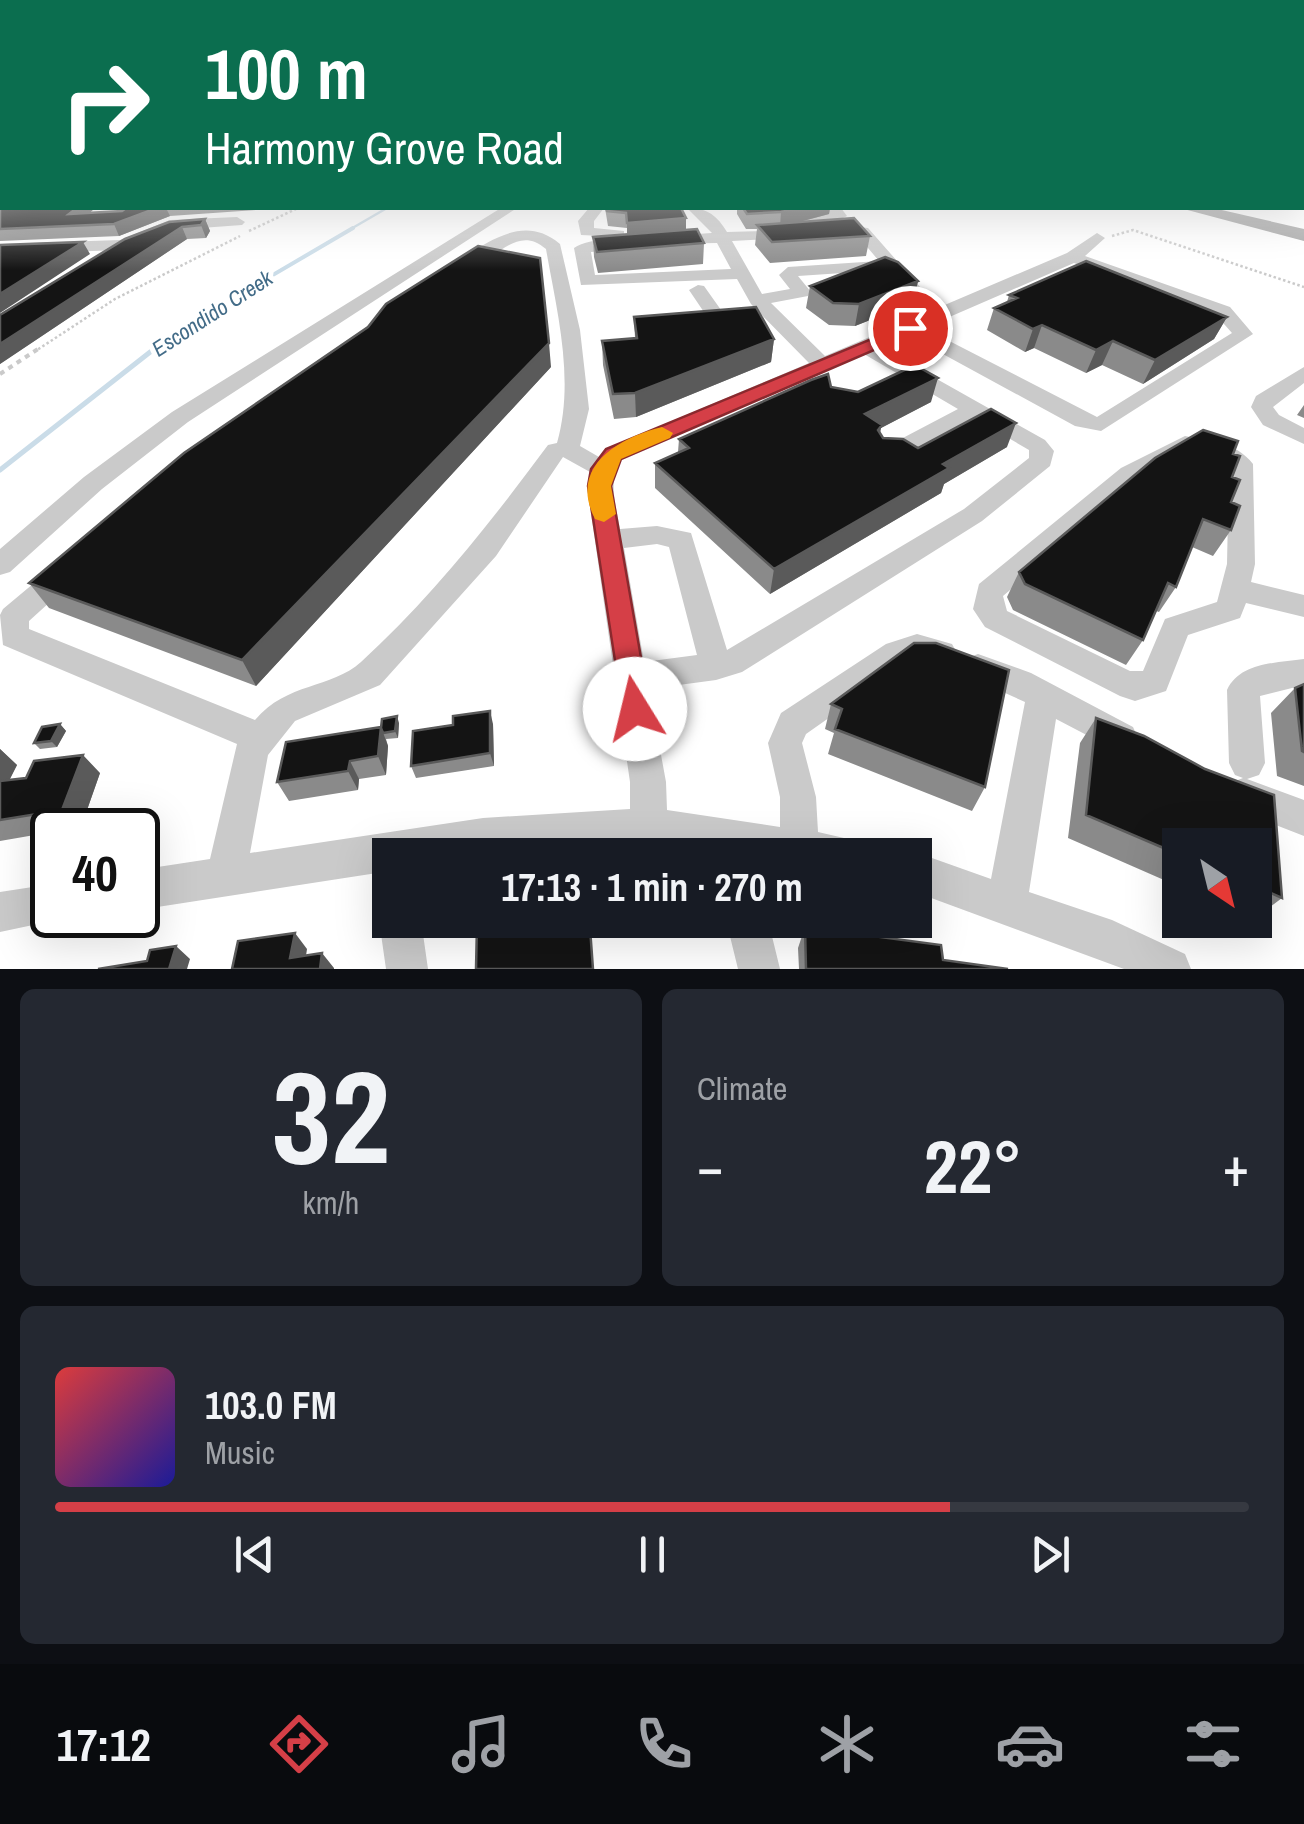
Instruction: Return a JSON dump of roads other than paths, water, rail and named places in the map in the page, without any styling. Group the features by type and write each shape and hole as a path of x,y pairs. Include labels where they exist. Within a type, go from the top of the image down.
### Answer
{"main road":[{"path":"1200,210 1304,231"},
{"path":"1224,210 1304,231"}],"street":[{"path":"0,565 93,483 180,417 507,210"},
{"path":"594,210 586,221 588,232 640,233"},
{"path":"695,210 719,233 739,274 762,304 822,366"},
{"path":"792,220 841,215 836,210"},
{"path":"98,264 123,245 170,225 237,222"},
{"path":"659,232 858,229 918,295"},
{"path":"719,233 582,248 586,281 739,274"},
{"path":"398,309 513,234 546,237 554,247 561,274 578,409 566,450"},
{"path":"648,826 648,782 600,486 602,469 614,454 1074,258 1097,238"},
{"path":"0,249 123,245"},
{"path":"910,328 1083,420 1101,424 1243,334 1223,310 1074,258"},
{"path":"698,290 709,318 802,292 864,266 891,264"},
{"path":"630,678 716,667 744,656 973,515 1041,461 1042,451 1037,445 900,375 866,347"},
{"path":"1304,373 1264,400 1262,406 1271,420 1304,437"},
{"path":"888,455 975,410"},
{"path":"1185,443 1224,451 1241,464 1241,564 1235,589 1230,610 1176,627 1156,681 1135,687 996,619 986,600 989,592 1130,474 1185,443"},
{"path":"226,877 252,748 283,711 369,674 486,549 556,450 566,450 602,469"},
{"path":"608,540 656,535 681,540 716,667"},
{"path":"87,554 14,617 14,636 260,738"},
{"path":"1235,589 1304,606"},
{"path":"799,838 798,797 787,758 787,733 793,724 897,653 928,648 1044,695 1155,756"},
{"path":"1247,763 1243,690 1256,680 1304,672"},
{"path":"1007,903 1044,695"},
{"path":"1220,786 1304,818 1304,829"},
{"path":"478,838 648,826 697,838"},
{"path":"160,887 372,857"},
{"path":"932,878 1007,903 1115,955 1170,969"},
{"path":"0,912 30,907"},
{"path":"403,938 407,969"},
{"path":"751,938 758,969"}],"waterway":[{"name":"Escondido Creek","path":"349,230 384,210"},
{"name":"Escondido Creek","path":"151,352 179,330 353,228"},
{"name":"Escondido Creek","path":"0,470 154,349"}]}
